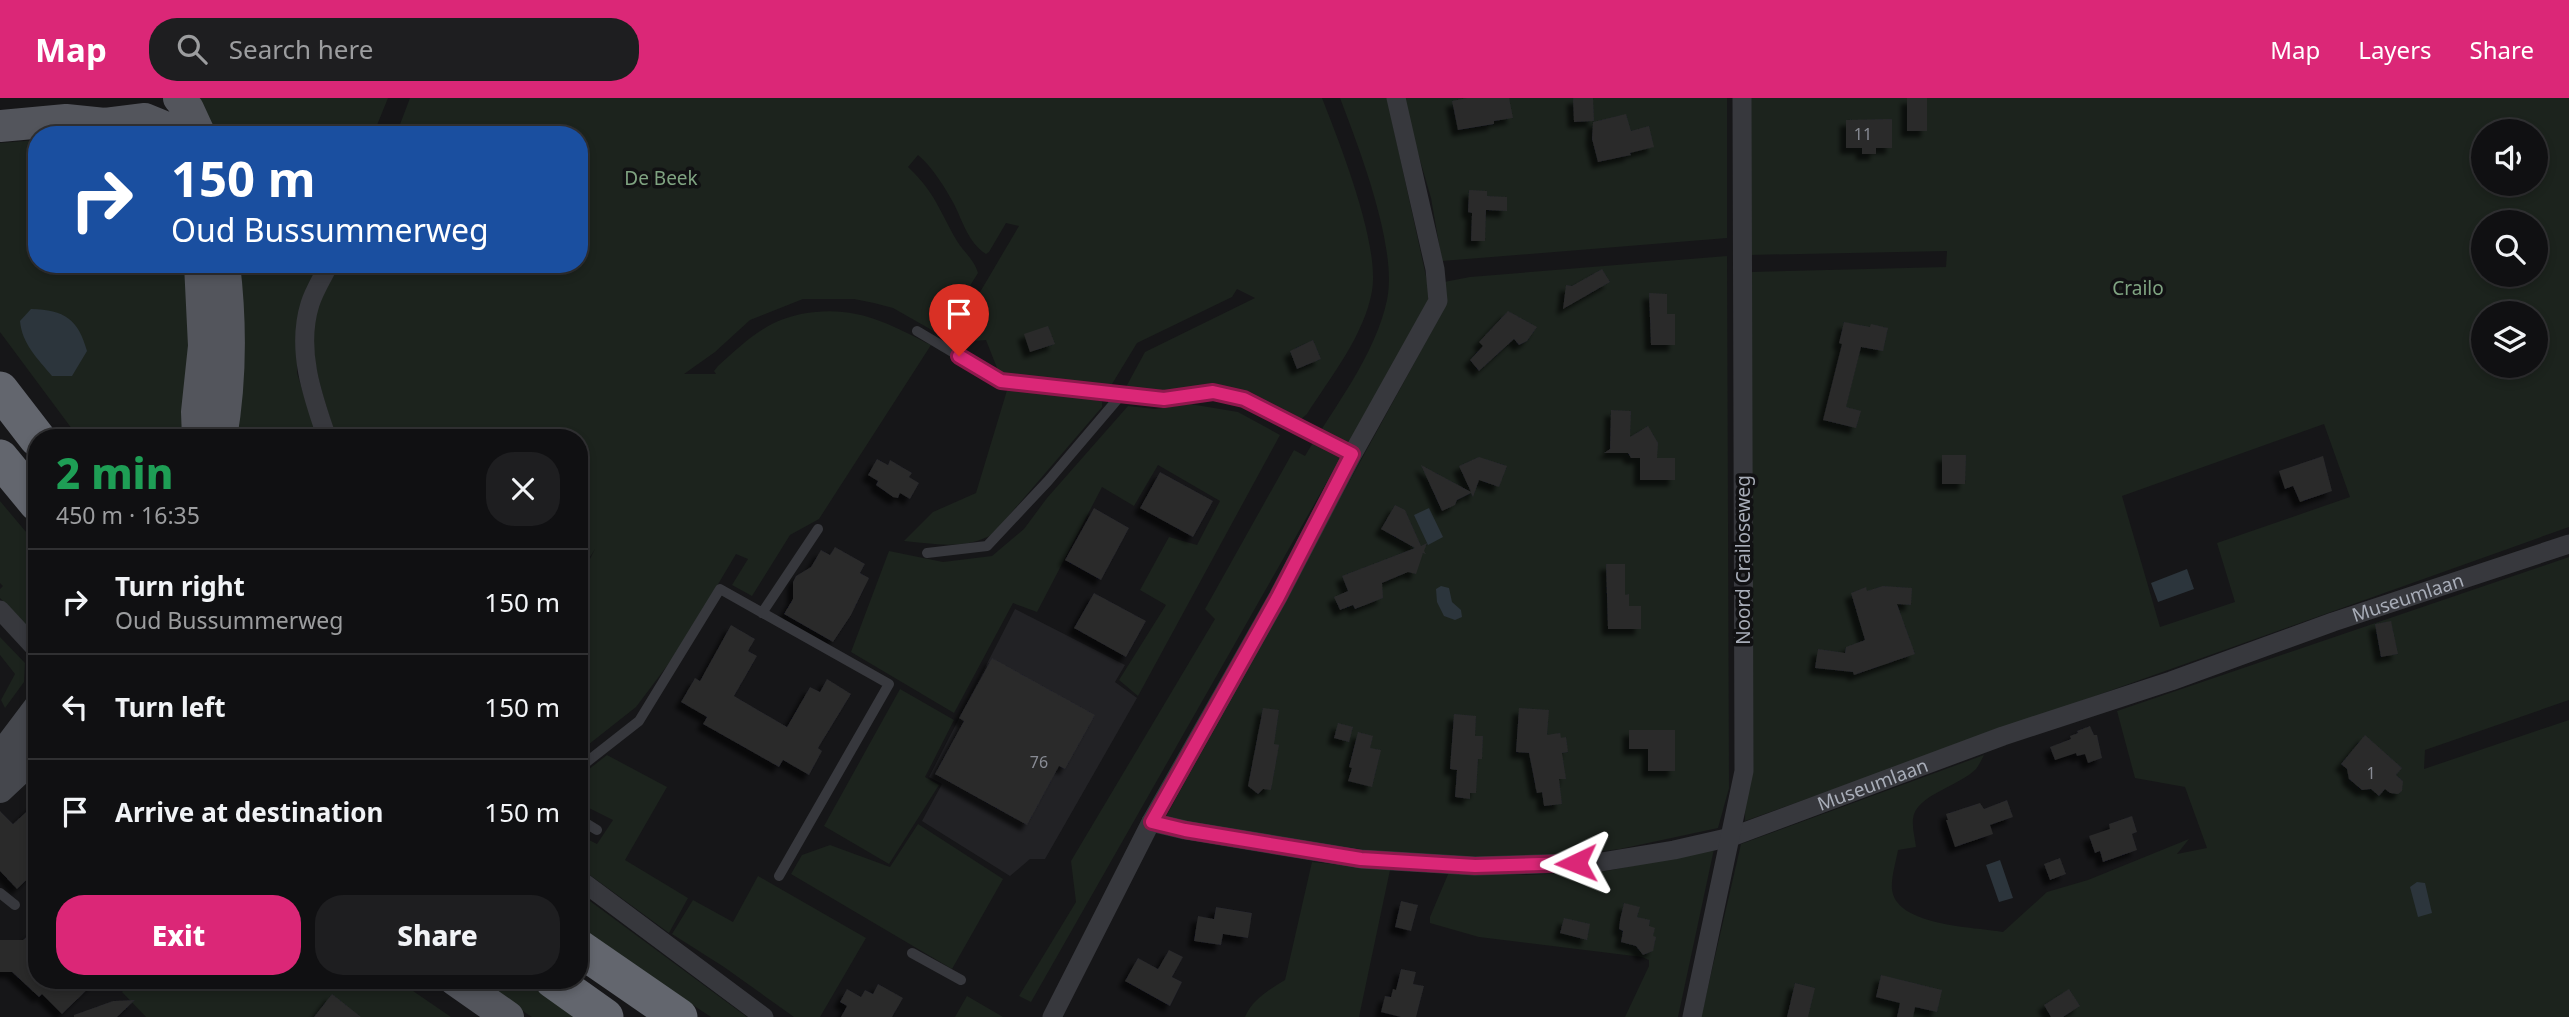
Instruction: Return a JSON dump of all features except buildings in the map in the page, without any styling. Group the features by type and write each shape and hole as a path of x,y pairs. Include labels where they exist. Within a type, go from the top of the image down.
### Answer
{"highway":[{"path":"0,390 30,429"},
{"path":"0,458 28,492"},
{"path":"588,954 679,1017"},
{"path":"565,989 605,1017"}],"main road":[{"path":"0,108 27,105 90,113 113,98"},
{"path":"140,98 166,126"},
{"path":"179,98 196,126"},
{"path":"0,126 60,109 105,124 145,119 159,126"},
{"path":"198,429 204,336 200,273"},
{"path":"222,429 229,348 225,273"},
{"path":"0,757 28,720"},
{"path":"0,789 28,757"},
{"path":"468,989 508,1017"}],"street":[{"path":"1052,1017 1152,822 1278,597 1352,454 1438,302 1435,269 1395,98"},
{"name":"Noord Crailoseweg","path":"1692,1017 1744,771 1742,98"},
{"path":"324,429 314,400 303,345 310,304 325,273"},
{"name":"Museumlaan","path":"1152,822 1185,830 1361,859 1475,866 1601,862 1731,837 2003,736 2569,544"},
{"path":"0,610 28,640"},
{"path":"588,886 764,1017"}],"lane":[{"path":"917,331 1001,381 1164,399 1213,392 1244,399 1352,454"},
{"path":"927,552 988,546 1122,394"},
{"path":"762,613 818,529"},
{"path":"588,761 639,721 720,589 889,684 779,876"},
{"path":"588,824 597,830"},
{"path":"0,893 15,905"},
{"path":"912,953 961,980"}],"shaded area":[{"path":"31,309 61,314 79,331 87,351 72,376 52,376 27,344 20,321"},
{"path":"1429,508 1443,537 1428,545 1414,515"},
{"path":"2187,569 2194,589 2158,602 2151,583"},
{"path":"1441,586 1449,588 1452,602 1461,610 1462,617 1455,620 1444,616 1437,602 1436,589"},
{"path":"1015,609 1125,665 1115,682 1137,698 1045,859 1030,859 1010,876 922,821 942,784 929,777"},
{"path":"2000,860 2013,898 1999,902 1986,865"},
{"path":"2417,882 2425,883 2432,913 2418,917 2410,887"}],"green space":[{"path":"196,98 388,98 377,126 208,126"},
{"name":"De Beek","path":"410,98 1322,98 1348,167 1364,221 1373,271 1372,291 1368,308 1354,340 1307,414 1299,421 1251,395 1214,383 1166,392 1126,387 1145,352 1255,298 1237,289 1232,297 1137,343 1112,384 1101,388 999,373 986,340 950,343 1019,226 1006,223 986,254 970,238 942,184 918,155 908,167 931,194 978,273 941,332 937,333 893,308 874,303 854,299 803,299 750,320 715,352 684,374 716,374 714,371 718,366 765,328 801,314 837,311 853,313 884,322 931,345 819,519 790,535 752,596 732,585 748,559 736,554 679,650 636,707 588,745 588,563 595,549 588,560 588,429 334,429 317,372 313,338 317,304 331,273 588,273 588,126 399,126"},
{"path":"1340,98 1387,98 1431,299 1031,1002 1019,996 1076,902 1071,861 1215,619 1205,609 1294,450 1305,456 1352,381 1381,321 1389,278 1382,226 1366,170"},
{"path":"1402,98 1727,98 1727,238 1442,261 1431,198"},
{"name":"Crailo","path":"1751,98 2569,98 2569,527 1745,821 1749,272 1946,267 1947,251 1749,255","holes":["2324,424 2350,497 2217,543 2235,602 2160,627 2122,496"]},
{"path":"28,141 28,273 192,273 192,429 72,429 0,332 0,143"},
{"path":"1727,256 1729,788 1718,828 1620,849 1531,859 1399,854 1199,828 1164,820 1446,305 1444,282 1470,277"},
{"path":"236,273 321,273 297,343 297,373 314,429 229,429"},
{"path":"1008,387 1099,398 1102,407 993,534 961,544 904,541 933,512 976,493"},
{"path":"1190,404 1238,412 1280,435 1138,696 1119,680 1166,605 1140,590 1169,537 1197,545 1220,501 1158,465 1134,506 1102,487 1037,612 1013,603 954,713 851,652 889,551 943,562 992,556 1024,529 1047,498 1128,406 1155,409"},
{"path":"0,501 28,534 28,627 0,598 0,589 3,586 0,583"},
{"path":"2569,557 2569,700 2425,750 2424,769 2569,720 2569,1017 1701,1017 1741,844 1984,755 1969,775 1921,803 1913,819 1916,847 1898,850 1892,889 1896,901 1921,918 2003,932 2047,892 2088,880 2189,839 2177,854 2207,848 2185,787 2135,778 2117,711"},
{"path":"0,637 25,663 24,682 5,708 1,700 15,674 0,655"},
{"path":"900,689 954,720 925,777 939,785 889,864 824,826"},
{"path":"607,755 667,787 625,860 688,898 669,933 588,874 588,840 597,844 613,820 588,808 588,770"},
{"path":"918,824 1003,879 952,969 791,874 802,855 830,845 890,867"},
{"path":"1714,849 1678,1017 1625,1017 1649,966 1649,960 1642,957 1479,937 1430,923 1449,872 1526,875 1607,871"},
{"path":"1312,862 1390,870 1359,1017 1245,1017 1257,1000 1285,980"},
{"path":"758,876 866,938 820,1017 794,1017 672,934 693,900 733,922"},
{"path":"588,900 747,1017 711,1017 588,936"},
{"path":"124,989 410,989 451,1017 146,1017 122,992"},
{"path":"489,989 536,989 576,1017 532,1017"},
{"path":"967,996 1003,1017 955,1017"}],"route":[{"path":"959,356 1001,381 1164,399 1213,392 1244,399 1329,445 1352,454 1278,597 1152,822 1185,830 1361,859 1475,866 1576,863"}]}
